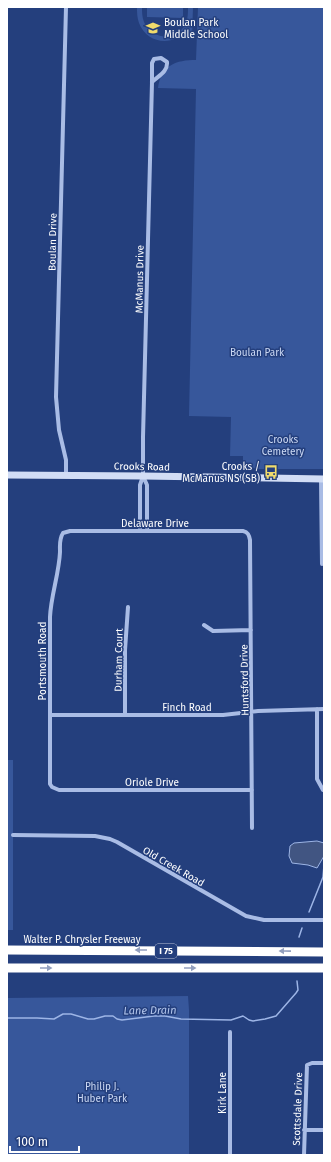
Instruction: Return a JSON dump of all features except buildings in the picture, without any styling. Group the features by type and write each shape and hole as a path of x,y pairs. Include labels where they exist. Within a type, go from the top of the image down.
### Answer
{"highway":[{"name":"Walter P. Chrysler Freeway","path":"7,950 324,952"},
{"name":"I 75","path":"7,968 324,968"}],"main road":[{"name":"Crooks Road","path":"7,475 323,479"}],"street":[{"name":"Boulan Drive","path":"66,7 56,397 58,430 65,456 66,476"},
{"name":"McManus Drive","path":"143,476 152,63 154,59 162,58 167,62 167,68 152,82"},
{"path":"140,531 140,485 143,476"},
{"path":"143,476 147,485 147,531"},
{"path":"322,564 323,479"},
{"name":"Delaware Drive","path":"62,533 68,531 243,531 247,533"},
{"name":"Portsmouth Road","path":"53,788 50,784 50,612 58,569 60,538 62,533"},
{"name":"Huntsford Drive","path":"247,533 250,540 252,828"},
{"name":"Durham Court","path":"126,715 125,650 128,606"},
{"path":"204,625 213,630 251,630"},
{"path":"317,709 317,779 323,790"},
{"name":"Finch Road","path":"50,715 223,715 252,712 324,709"},
{"name":"Oriole Drive","path":"53,788 59,790 252,790"},
{"name":"Old Creek Road","path":"13,836 95,836 106,838 117,842 246,916 264,920 324,920"},
{"name":"Kirk Lane","path":"230,1032 230,1155"},
{"name":"Scottsdale Drive","path":"304,1155 306,1071 308,1064 324,1063"},
{"path":"304,1130 324,1130"}],"green space":[{"path":"137,7 142,7 143,20 153,33 171,36 182,29 187,21 188,7 193,7 192,38 187,38 187,30 175,39 168,41 154,39 143,30 139,23 137,17"},
{"path":"147,7 183,7 183,18 147,17"},
{"name":"Boulan Park","path":"198,7 324,7 324,469 256,469 243,463 243,456 230,456 231,417 189,416 196,89 158,88 162,74 171,65 182,61 196,60"},
{"path":"7,760 13,760 13,930 7,930"},
{"name":"Philip J. Huber Park","path":"188,996 189,1155 7,1155 7,998"}],"shaded area":[{"path":"317,841 324,843 324,856 317,868 292,863 289,856 290,846 294,843"}],"waterway":[{"name":"Lane Drain","path":"309,912 323,877 324,865"},
{"name":"Lane Drain","path":"299,937 302,928"},
{"name":"Lane Drain","path":"7,1018 54,1019 63,1014 71,1014 88,1019 105,1016 113,1016 122,1020 165,1016 181,1019 231,1020 243,1016 253,1021 276,1016 298,990 297,981"}],"place":[{"name":"Boulan Park Middle School","path":"153,28"},
{"name":"Crooks / McManus NS (SB)","path":"271,472"}],"park label":[{"name":"Crooks Cemetery","path":"283,444"}]}
